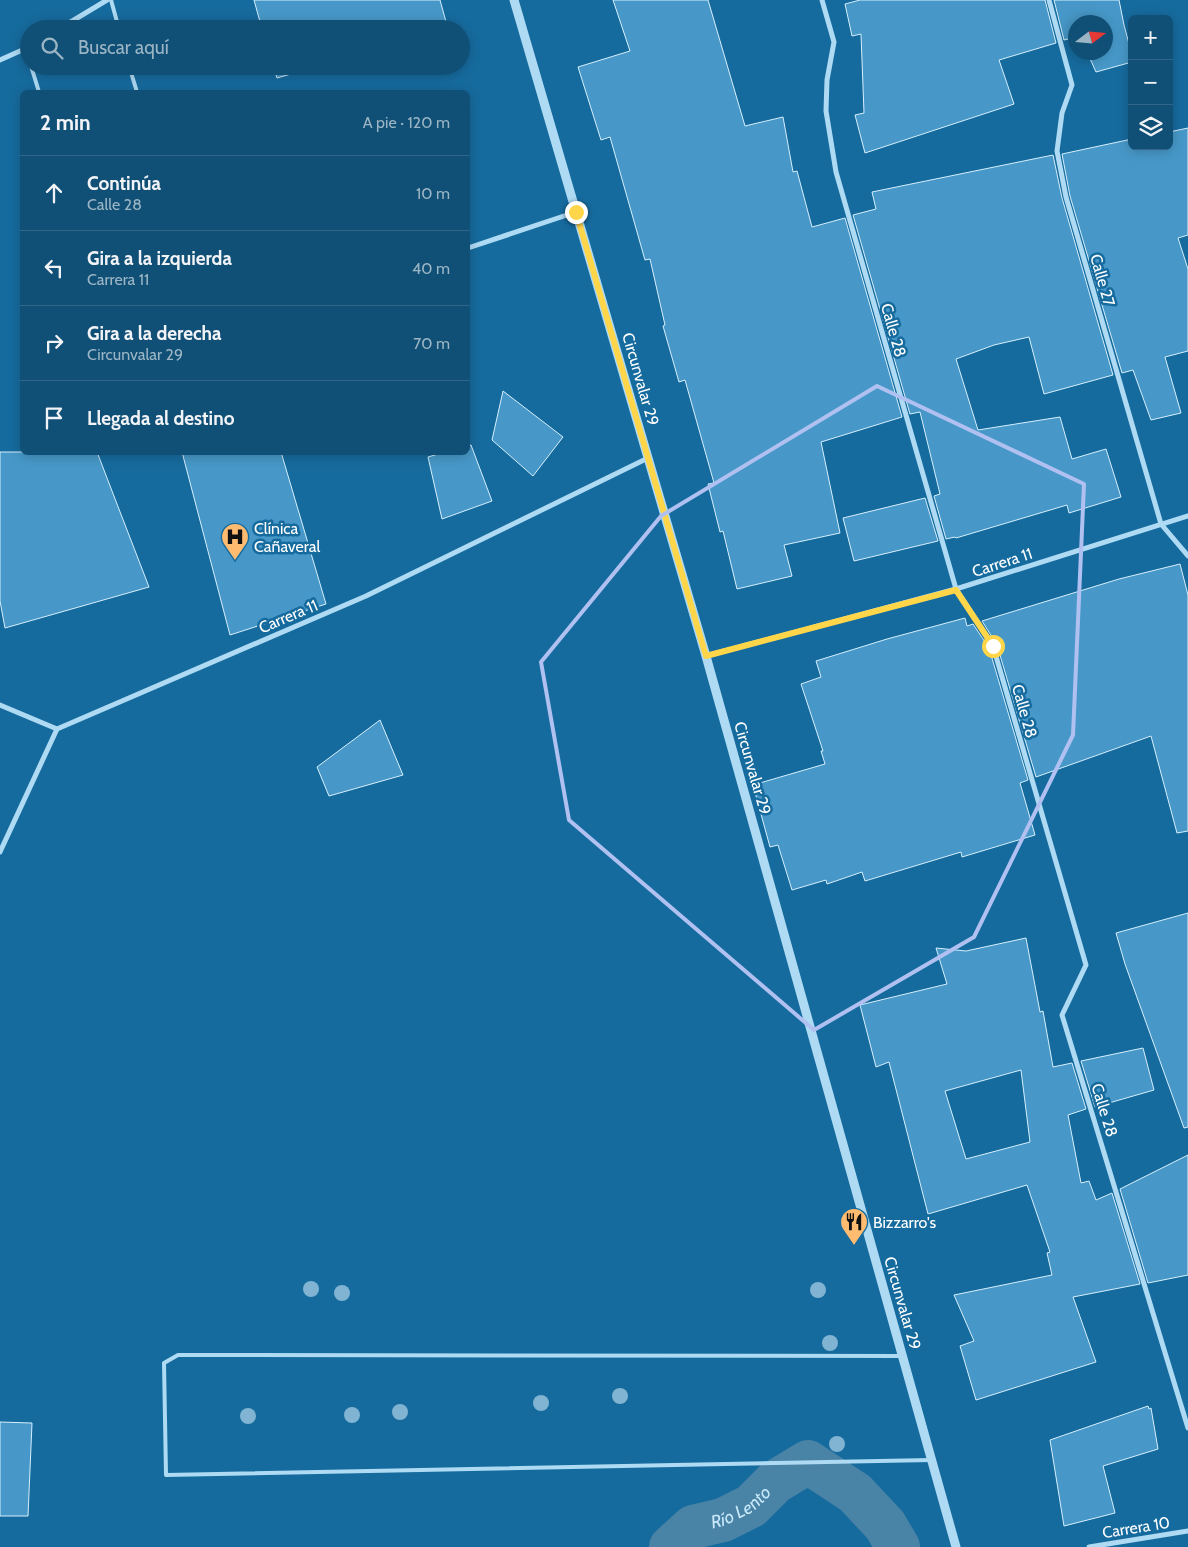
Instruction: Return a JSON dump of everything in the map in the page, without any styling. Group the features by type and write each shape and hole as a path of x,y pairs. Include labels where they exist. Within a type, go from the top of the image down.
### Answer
{"street":[{"path":"74,20 107,0"},
{"name":"Circunvalar 29","path":"514,0 706,656 956,1547"},
{"name":"Calle 28","path":"822,0 834,42 827,80 826,111 836,172 956,590 993,646 1086,965 1062,1014 1188,1428"},
{"name":"Calle 27","path":"1049,0 1072,85 1062,113 1057,150 1066,197 1161,524 1188,556"},
{"path":"0,60 20,51"},
{"path":"470,247 576,212"},
{"name":"Carrera 11","path":"57,729 366,596 648,458"},
{"name":"Carrera 11","path":"706,656 956,590 1188,516"},
{"path":"0,705 57,729 0,852"},
{"name":"Carrera 10","path":"1089,1547 1188,1531"}],"lane":[{"path":"111,0 117,20"},
{"path":"34,75 38,90"},
{"path":"132,75 136,90"},
{"path":"902,1356 178,1355 164,1363 166,1475 932,1460"}],"highlighted area":[{"path":"877,386 1084,484 1073,735 974,937 814,1030 569,820 541,662 661,516"}],"building":[{"path":"254,0 440,0 446,20 260,20"},
{"path":"613,0 708,0 745,126 783,117 793,172 797,171 812,227 845,218 902,417 821,442 840,533 784,545 792,576 737,589 723,531 720,532 708,484 714,483 685,380 679,382 663,326 665,325 650,259 645,260 610,137 601,140 578,67 630,51"},
{"path":"860,0 1045,0 1056,43 999,60 1014,104 865,153 855,115 864,113 861,34 852,36 845,4"},
{"path":"1054,0 1119,0 1128,40 1128,63 1096,72 1091,60 1113,60 1113,15 1068,15 1068,39 1064,40"},
{"path":"276,75 288,75 277,78"},
{"path":"1188,128 1188,235 1178,238 1188,269 1188,351 1165,357 1181,413 1151,420 1133,370 1122,373 1070,196 1062,154 1128,140 1128,150 1173,150 1173,131"},
{"path":"1053,155 1062,198 1113,375 1044,394 1029,337 994,345 956,359 978,430 1060,417 1072,459 1106,449 1121,497 1069,513 1067,505 956,538 946,539 934,496 940,494 920,412 910,414 853,215 876,209 872,192"},
{"path":"503,391 563,437 533,476 492,440"},
{"path":"470,445 492,501 442,519 428,457 435,455 470,455"},
{"path":"0,452 20,452 20,455 98,455 149,587 5,628 0,601"},
{"path":"183,455 282,455 326,604 230,635"},
{"path":"925,498 938,541 854,561 843,518"},
{"path":"1180,564 1188,595 1188,831 1177,833 1151,736 1036,777 997,645 982,621 1119,579"},
{"path":"965,618 967,626 973,624 989,648 1028,780 1020,783 1035,835 962,857 961,852 865,881 862,872 827,884 826,880 792,890 778,845 770,847 753,785 825,764 821,751 823,751 801,684 821,677 816,661"},
{"path":"380,720 403,775 329,796 317,767"},
{"path":"1188,913 1188,1127 1184,1128 1125,964 1116,933"},
{"path":"1026,938 1040,1012 1043,1011 1053,1067 1072,1063 1086,1109 1068,1115 1081,1183 1089,1181 1096,1200 1112,1193 1140,1284 1073,1297 1096,1362 976,1400 960,1346 974,1341 954,1295 1052,1275 1047,1253 1050,1252 1027,1185 928,1214 889,1062 876,1067 860,1005 947,984 936,948 966,951","holes":["1021,1070 1030,1142 966,1159 945,1091"]},
{"path":"1143,1048 1154,1090 1095,1107 1081,1061"},
{"path":"1188,1155 1188,1275 1148,1283 1120,1189"},
{"path":"1148,1406 1149,1409 1151,1408 1158,1449 1103,1466 1115,1513 1064,1526 1050,1440"},
{"path":"0,1422 32,1423 28,1516 0,1516"}],"waterway":[{"name":"Río Lento","path":"671,1547 693,1527 723,1520 751,1506 775,1482 808,1462 855,1493 885,1525 898,1547"}],"place":[{"name":"Clínica Cañaveral","path":"235,561"},
{"name":"Bizzarro's","path":"854,1246"}],"route":[{"path":"576,212 706,656 956,590 993,646"}]}
